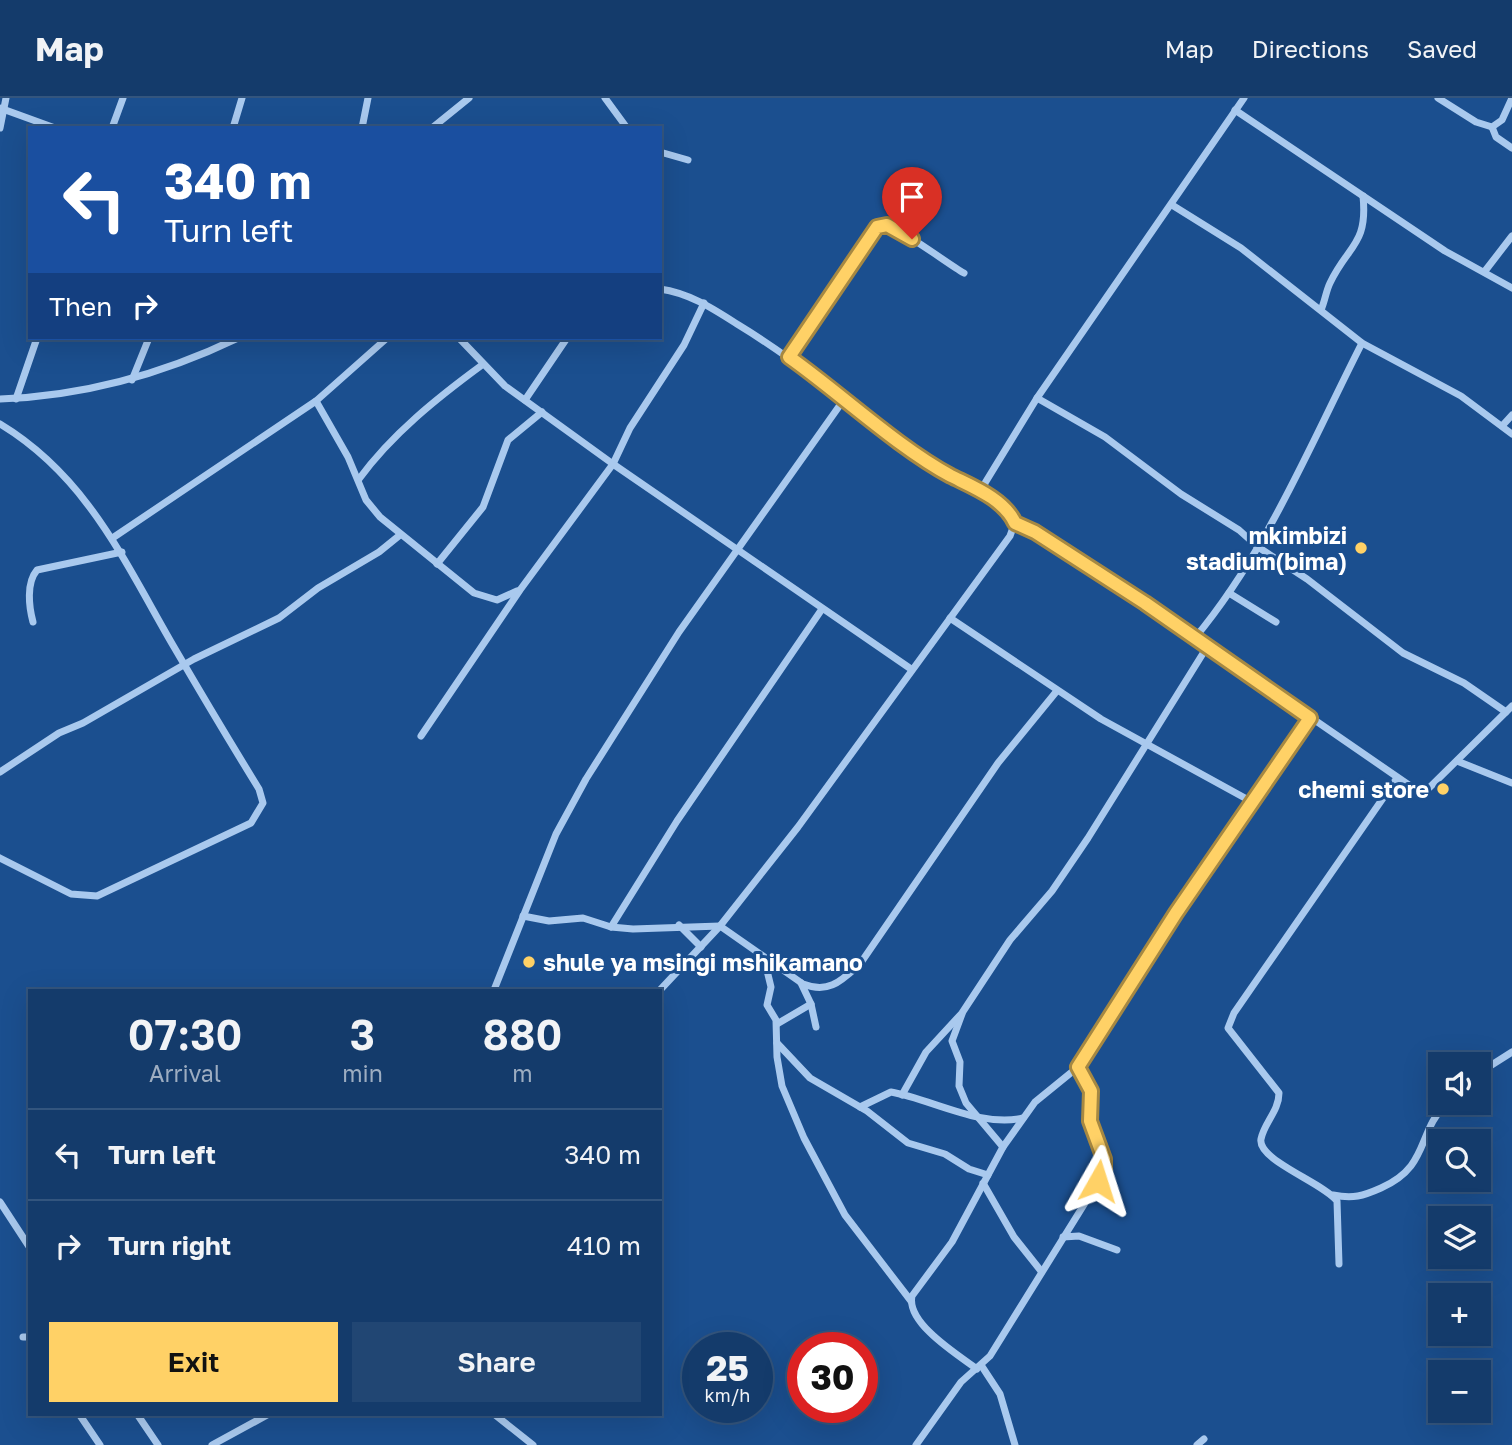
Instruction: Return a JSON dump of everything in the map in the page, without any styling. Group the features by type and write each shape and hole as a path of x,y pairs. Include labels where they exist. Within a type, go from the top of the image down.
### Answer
{"street":[{"path":"0,128 6,98"},
{"path":"113,126 122,98"},
{"path":"234,126 242,98"},
{"path":"362,126 368,98"},
{"path":"434,126 469,98"},
{"path":"605,98 626,126"},
{"path":"984,493 985,483 1037,398 1244,98"},
{"path":"1438,98 1476,122 1492,127"},
{"path":"1492,127 1502,120 1512,98"},
{"path":"2,109 49,126"},
{"path":"1235,110 1445,251 1512,288"},
{"path":"1492,127 1496,137 1512,148"},
{"path":"662,153 688,160"},
{"path":"1321,310 1331,281 1361,237 1365,223 1363,196"},
{"path":"1172,205 1241,248 1362,343 1461,396 1512,434"},
{"path":"789,357 880,224 903,233 964,273"},
{"path":"1485,271 1512,236"},
{"path":"662,290 704,303 789,357 919,456 984,493 1010,512 1015,523 1035,532 1145,603 1411,789 1426,791 1512,706"},
{"path":"421,736 520,590 613,464 630,428 684,345 704,303"},
{"path":"16,399 36,340"},
{"path":"132,380 148,340"},
{"path":"0,399 16,399 132,380 188,362 234,340"},
{"path":"114,537 316,401 385,340"},
{"path":"461,340 482,365 524,400 911,669"},
{"path":"524,400 566,340"},
{"path":"1194,639 1229,593 1258,547 1362,343"},
{"path":"359,479 386,446 423,410 482,365"},
{"path":"495,989 556,834 580,788 645,683 737,548 845,398"},
{"path":"1037,398 1105,437 1181,494 1239,530 1258,547 1307,579 1403,653 1464,683 1506,712"},
{"path":"316,401 359,479 369,505 400,534 474,593 497,600 520,590"},
{"path":"437,564 483,507 508,440 542,412"},
{"path":"1502,426 1512,415"},
{"path":"0,424 50,462 114,537 185,665 262,795 262,808 255,819 178,860 97,896 71,894 0,858"},
{"path":"661,989 720,926 820,798 1010,536 1015,523"},
{"path":"0,772 52,736 83,723 185,665 279,618 318,588 379,552 400,534"},
{"path":"33,622 29,601 32,577 37,570 122,552"},
{"path":"1229,593 1276,622"},
{"path":"611,927 671,830 822,609"},
{"path":"950,618 1056,692 1254,803"},
{"path":"902,1095 926,1052 962,1013 1010,940 1052,891 1207,647"},
{"path":"523,916 549,921 583,918 611,927 639,929 679,925 720,926 801,983 816,989 831,988 860,964 998,763 1056,692"},
{"path":"911,1301 952,1242 1003,1147 1041,1096 1078,1067 1176,913 1310,718"},
{"path":"1457,761 1512,783"},
{"path":"1396,778 1234,1013 1228,1028 1279,1093 1274,1113 1261,1138 1263,1149 1272,1158 1332,1195 1359,1198 1405,1175 1418,1158 1437,1115"},
{"path":"679,925 701,947"},
{"path":"764,957 771,987 767,1005 777,1024 776,1043 782,1086 804,1138 845,1215 911,1301 918,1318 937,1340 979,1367 1000,1394 1015,1445"},
{"path":"801,983 811,1004 816,1027"},
{"path":"777,1024 790,1013 811,1004"},
{"path":"962,1013 953,1045 960,1062 959,1086 965,1103 1003,1147"},
{"path":"776,1043 810,1078 860,1107 908,1143 944,1154 969,1169 988,1175"},
{"path":"1491,1065 1512,1052"},
{"path":"916,1445 961,1382 990,1356 1105,1167 1103,1152 1090,1121 1091,1091 1078,1067"},
{"path":"860,1107 891,1092 939,1108 1004,1122 1024,1118"},
{"path":"983,1184 1014,1237 1041,1271"},
{"path":"1332,1195 1339,1209 1339,1264"},
{"path":"0,1202 28,1245"},
{"path":"1063,1237 1079,1236 1117,1250"},
{"path":"80,1416 100,1445"},
{"path":"137,1416 158,1445"},
{"path":"212,1445 265,1416"},
{"path":"497,1416 533,1445"}],"place":[{"name":"mkimbizi stadium(bima)","path":"1361,548"},
{"name":"chemi store","path":"1443,789"},
{"name":"shule ya msingi mshikamano","path":"529,962"}],"route":[{"path":"912,239 883,223 880,224 822,305 789,357 919,456 984,493 1010,512 1015,523 1035,532 1145,603 1310,718 1176,913 1078,1067 1091,1091 1090,1121 1105,1163 1103,1174 1098,1181"}]}
